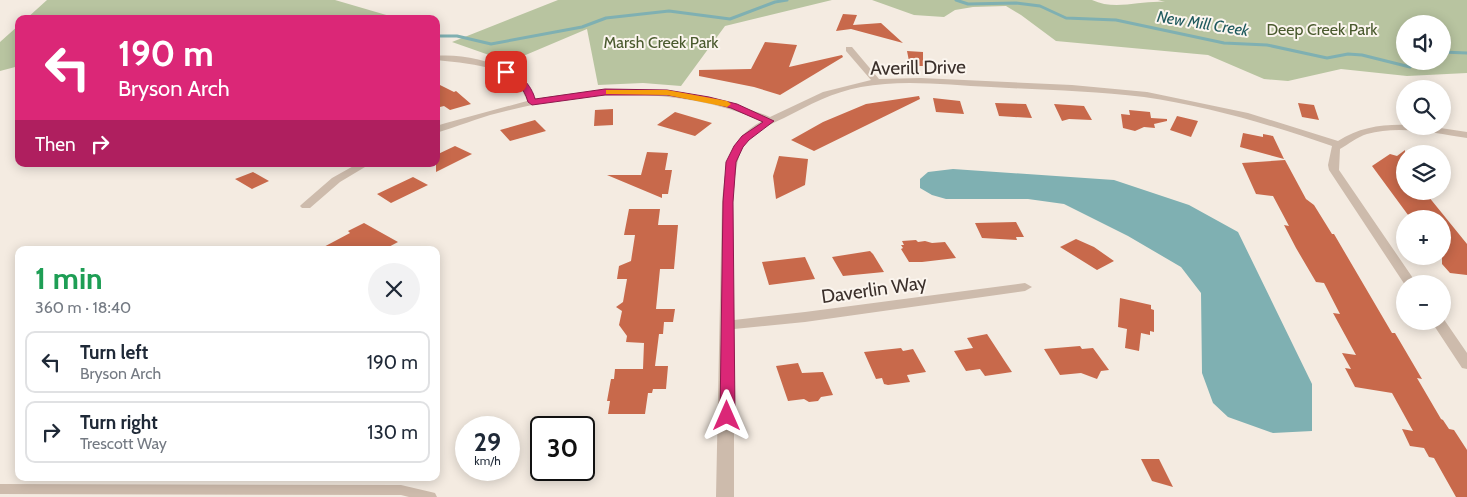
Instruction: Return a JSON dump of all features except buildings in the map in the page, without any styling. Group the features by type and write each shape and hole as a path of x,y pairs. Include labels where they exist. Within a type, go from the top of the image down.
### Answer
{"street":[{"path":"848,49 877,82"},
{"path":"440,58 457,58 506,72 522,82 529,91 532,102"},
{"name":"Averill Drive","path":"725,497 728,202 731,162 738,146 754,130 830,92 877,82 914,81 1067,88 1145,95 1251,116 1340,145"},
{"path":"440,128 470,117 532,102 605,92 667,93 696,96 734,106 770,121"},
{"path":"1405,275 1334,170 1335,148 1362,132 1380,130 1430,130 1467,135"},
{"path":"306,206 336,180 360,167"},
{"name":"Daverlin Way","path":"728,325 804,317 1025,287"},
{"path":"1444,330 1467,364"}],"lane":[{"path":"0,489 241,493 402,490 432,497"}],"green space":[{"path":"47,0 335,0 386,15 30,15"},
{"name":"Marsh Creek Park","path":"558,0 832,0 725,26 681,86 643,83 598,85 587,29 509,62 452,42"},
{"name":"Deep Creek Park","path":"872,0 1092,0 1110,5 1119,5 1165,2 1158,0 1467,0 1467,73 1407,76 1341,69 1288,81 1264,79 1208,55 1056,41 1006,6 973,7 955,10 944,17 914,15"},
{"path":"15,29 15,67 0,71 0,42"}],"water":[{"path":"953,169 1114,180 1189,205 1238,232 1312,384 1312,431 1273,433 1228,417 1213,403 1202,373 1201,293 1181,267 1128,236 1064,204 1028,199 946,199 932,195 920,188 920,179 928,172"}],"waterway":[{"path":"440,36 457,36 491,44 582,27 606,18 669,11 730,19 775,2 787,0"},
{"name":"New Mill Creek","path":"956,0 968,4 1016,3 1040,6 1066,18 1116,20 1224,43 1267,45 1327,58 1348,54 1362,55 1396,64"},
{"name":"New Mill Creek","path":"1451,52 1467,53"}],"slow traffic":[{"path":"609,92 644,91 689,95 727,104"}],"route":[{"path":"506,72 522,82 529,91 532,102 582,94 644,91 689,95 709,99 734,106 770,121 754,130 738,146 731,162 728,202 727,416"}]}
